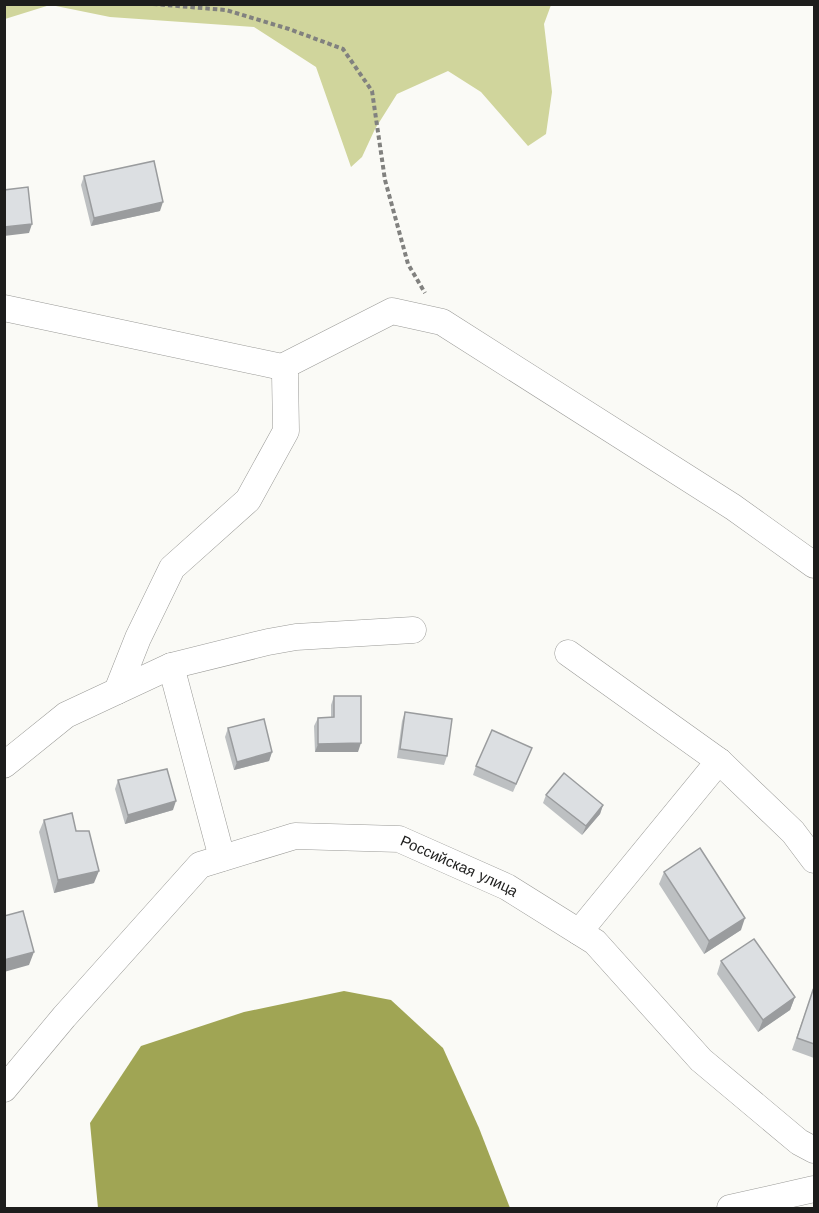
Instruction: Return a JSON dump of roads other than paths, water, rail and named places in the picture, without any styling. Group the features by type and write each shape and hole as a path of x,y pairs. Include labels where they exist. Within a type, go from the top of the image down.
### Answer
{"street":[{"path":"4,308 282,367 392,310 442,322 733,507 814,566"},
{"path":"117,691 138,638 172,568 248,500 286,431 285,375 282,367"},
{"path":"4,765 66,715 171,666 296,637 413,630"},
{"path":"568,653 719,761 793,832 814,860"},
{"path":"171,666 222,858"},
{"path":"579,932 719,761"},
{"name":"Российская улица","path":"4,1089 64,1017 200,865 295,836 399,839 507,887 595,942 701,1060 799,1142 814,1150"},
{"path":"730,1209 814,1189"}]}
